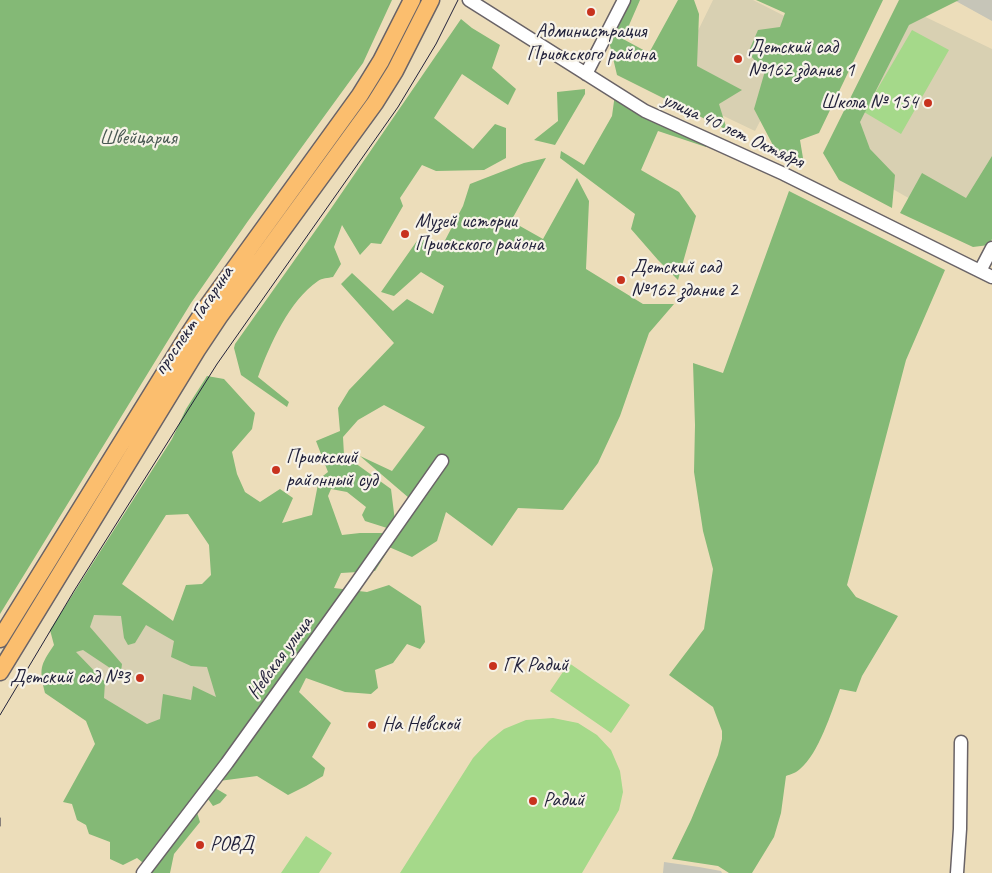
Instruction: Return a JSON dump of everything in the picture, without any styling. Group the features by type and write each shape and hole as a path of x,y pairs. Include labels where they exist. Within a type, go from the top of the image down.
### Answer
{"main road":[{"name":"проспект Гагарина","path":"0,639 196,324 360,94 380,61 412,0"},
{"name":"проспект Гагарина","path":"0,672 197,350 374,103 395,70 431,0"}],"street":[{"name":"улица 40 лет Октября","path":"469,0 646,111 784,174 992,277"},
{"path":"586,74 624,0"},
{"path":"980,271 992,248"},
{"name":"Невская улица","path":"143,873 227,763 350,593 442,461"},
{"path":"956,873 960,829 961,742"}],"shaded area":[{"name":"Детский сад №162 здание 1","path":"713,0 753,0 808,28 755,131 669,90"},
{"path":"954,0 992,0 992,21"},
{"name":"Школа № 154","path":"911,10 992,49 992,216 979,238 838,158"},
{"name":"Детский сад №3","path":"105,590 233,669 177,765 47,686"},
{"path":"664,862 721,871 722,873 663,873"}],"green space":[{"name":"Швейцария","path":"0,0 392,0 363,63 191,303 0,614"},
{"path":"631,0 640,0 623,39 649,53 678,0 694,0 699,14 697,66 742,90 719,104 727,130 617,75 609,41"},
{"path":"756,0 883,0 819,133 800,140 804,164 775,149 754,109 765,71 748,53 758,30 780,27 785,13"},
{"path":"899,0 959,0 909,25 860,122 870,149 895,175 892,208 839,180 823,153"},
{"path":"461,19 500,45 492,68 516,89 508,105 462,74 434,118 473,149 495,124 506,128 506,158 484,170 436,171 422,165 400,198 403,206 381,244 371,243 360,255 342,225 334,247 341,264 333,277 318,281 289,311 268,351 258,377 289,402 287,407 241,375 234,348 235,344"},
{"path":"912,30 949,50 901,134 864,112"},
{"path":"585,89 585,94 555,145 534,140 558,121 557,92"},
{"path":"615,94 708,143 706,147 658,131 641,170 679,192 696,216 678,280 631,229 635,214 560,158 561,151 584,165 612,116"},
{"path":"992,156 992,239 989,245 973,247 900,213 922,173 966,198"},
{"path":"546,158 511,221 543,239 577,178 589,201 586,269 643,304 674,304 649,333 620,416 598,463 563,510 518,508 492,546 446,512 437,541 412,557 389,547 416,504 360,456 392,471 425,427 384,405 358,420 343,437 344,455 391,489 395,521 387,528 365,521 362,515 366,507 347,492 331,489 328,496 342,535 382,533 387,552 375,571 341,573 334,588 367,592 389,585 421,606 425,642 420,649 407,644 393,663 375,670 378,688 371,694 345,692 306,678 299,692 331,723 312,757 325,768 323,776 288,795 257,776 219,781 215,788 227,795 220,803 213,806 208,799 194,803 200,822 174,854 170,873 151,873 152,870 137,858 123,865 110,859 110,842 89,834 86,825 77,820 72,804 63,802 95,744 86,721 45,693 42,668 54,645 50,630 172,439 186,409 207,376 224,379 255,413 252,429 232,452 237,474 245,492 260,502 280,489 293,498 282,523 312,515 319,479 328,472 316,441 340,431 338,408 349,390 394,343 341,284 352,273 393,311 407,299 433,314 444,286 421,272 394,296 381,292 419,238 441,248 463,206 470,184 524,163","holes":["188,514 209,545 211,575 202,584 186,585 173,621 122,584 166,515","94,615 121,616 124,638 128,645 135,643 146,625 174,641 171,657 191,666 207,667 216,697 193,686 191,700 163,694 160,719 147,724 104,698 105,682 76,652 83,650 113,670 121,672 122,664 90,627"]},
{"path":"789,191 945,270 906,360 847,585 856,597 898,616 862,676 856,692 840,689 824,732 807,762 798,770 786,776 781,813 774,837 752,873 729,873 718,866 672,859 691,820 718,755 722,739 722,731 713,707 669,675 704,629 713,569 703,531 694,472 693,363 723,373"},
{"path":"569,663 630,705 611,733 550,691"},
{"name":"Радий","path":"553,718 578,723 597,735 611,750 620,771 623,792 619,810 582,873 400,873 473,758 489,741 504,729 526,720"},
{"path":"306,836 332,853 319,873 281,873"}],"tram line":[{"path":"0,715 74,591 217,364 398,107 436,44 458,0"},
{"path":"0,818 0,826"}],"place":[{"name":"Администрация Приокского района","path":"591,12"},
{"name":"Детский сад №162 здание 1","path":"738,59"},
{"name":"Школа № 154","path":"928,103"},
{"name":"Музей истории Приокского района","path":"405,234"},
{"name":"Детский сад №162 здание 2","path":"621,280"},
{"name":"Приокский районный суд","path":"276,470"},
{"name":"ГК Радий","path":"493,666"},
{"name":"Детский сад №3","path":"140,678"},
{"name":"На Невской","path":"372,725"},
{"name":"Радий","path":"533,801"},
{"name":"РОВД","path":"200,845"}]}
